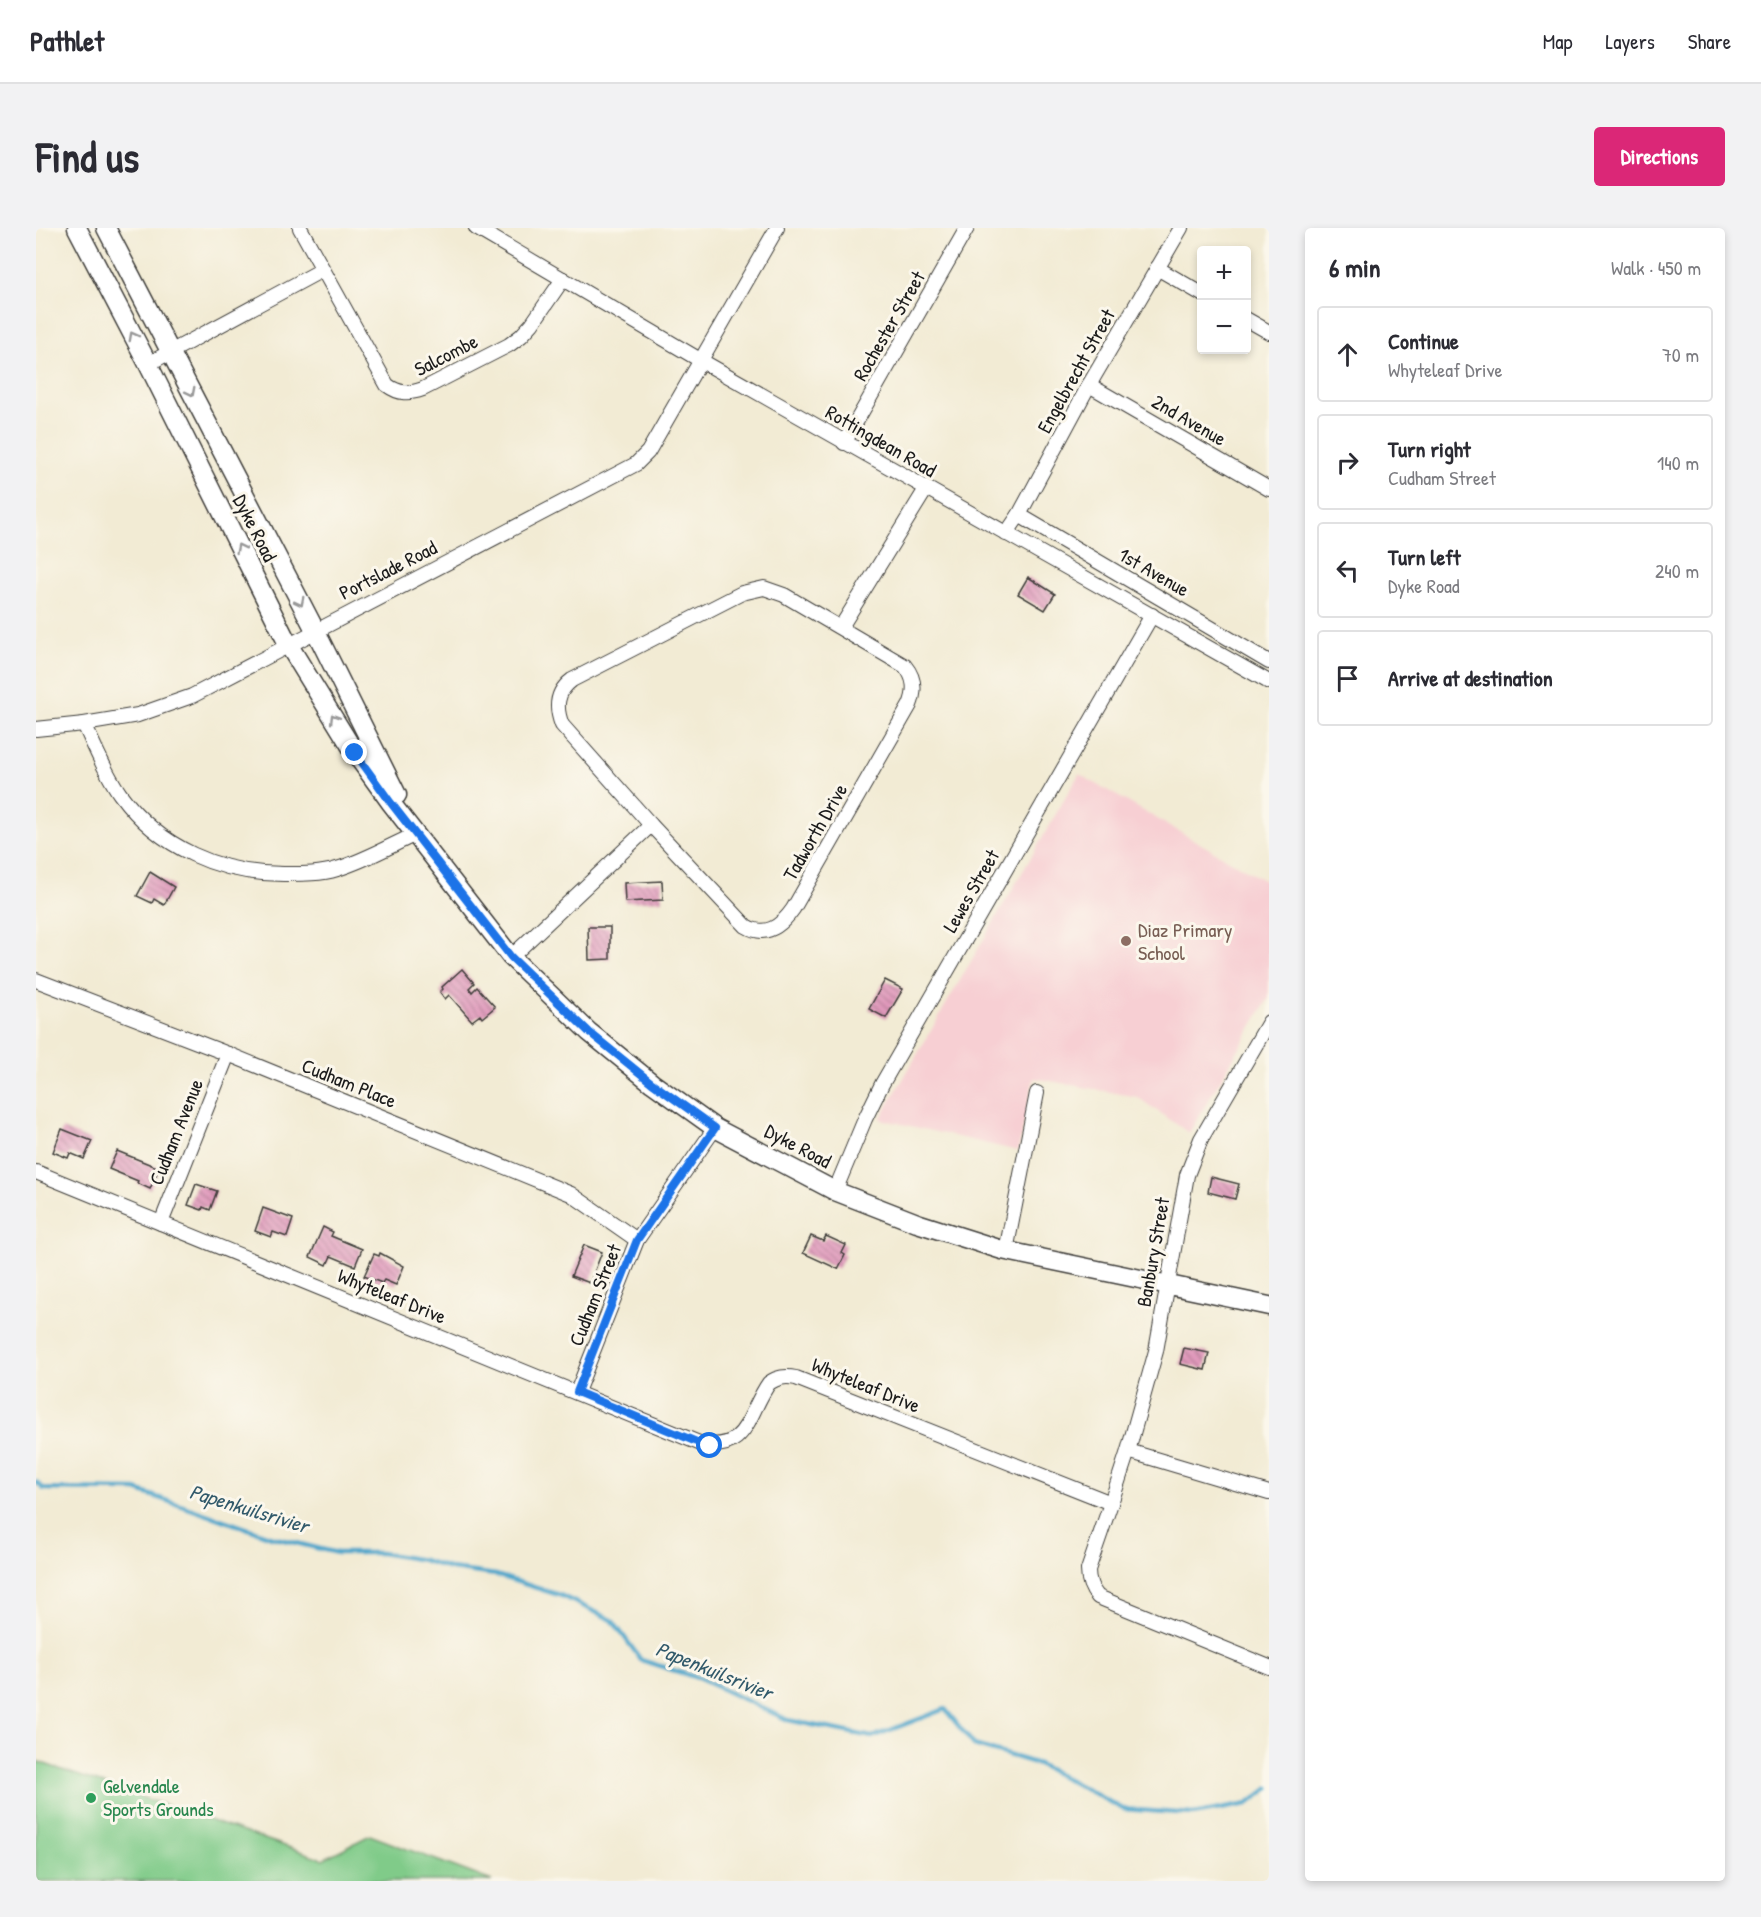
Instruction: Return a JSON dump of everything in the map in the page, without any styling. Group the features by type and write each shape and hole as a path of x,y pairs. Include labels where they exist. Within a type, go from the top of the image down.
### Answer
{"street":[{"name":"Dyke Road","path":"77,228 148,364 288,644 355,753 511,957 589,1032 652,1083 715,1128 835,1191 917,1223 1006,1251 1269,1306"},
{"name":"Dyke Road","path":"106,228 315,630 417,834"},
{"name":"Salcombe","path":"300,228 387,385 402,393 411,394 423,389 509,345 532,324 563,279"},
{"name":"Rottingdean Road","path":"476,228 844,443 1269,682"},
{"name":"Portslade Road","path":"36,729 138,715 192,696 636,464 648,452 777,228"},
{"name":"Rochester Street","path":"844,443 967,228"},
{"name":"Engelbrecht Street","path":"1006,534 1019,515 1089,386 1181,228"},
{"path":"1157,268 1197,291"},
{"path":"148,364 322,270"},
{"path":"1251,323 1269,332"},
{"name":"2nd Avenue","path":"1089,386 1269,489"},
{"path":"842,627 926,489"},
{"name":"1st Avenue","path":"1019,515 1269,662"},
{"name":"Tadworth Drive","path":"764,588 784,595 842,627 904,666 912,678 914,695 785,921 769,931 754,931 746,926 651,825 562,725 557,714 557,704 566,684 742,592 764,588"},
{"name":"Lewes Street","path":"835,1191 882,1084 1152,615"},
{"path":"84,724 118,792 128,804 158,834 178,847 212,862 243,872 315,873 349,865 417,834"},
{"path":"511,957 651,825"},
{"name":"Cudham Place","path":"36,980 228,1054 571,1194 637,1240"},
{"name":"Banbury Street","path":"1111,1503 1156,1352 1186,1175 1201,1139 1269,1022"},
{"name":"Cudham Avenue","path":"161,1223 228,1054"},
{"path":"1006,1251 1037,1093"},
{"name":"Cudham Street","path":"577,1392 637,1240 715,1128"},
{"name":"Whyteleaf Drive","path":"36,1172 699,1443 717,1446 740,1435 769,1383 781,1377 796,1378 1111,1503"},
{"path":"1128,1451 1269,1493"},
{"path":"1111,1503 1088,1570 1092,1591 1098,1597 1269,1667"}],"shaded area":[{"name":"Diaz Primary School","path":"1079,774 1269,883 1269,998 1189,1133 1137,1097 1034,1078 1018,1151 880,1119"}],"green space":[{"name":"Gelvendale Sports Grounds","path":"36,1761 323,1859 370,1835 492,1881 36,1881"}],"building":[{"path":"1028,577 1055,594 1045,610 1018,594"},
{"path":"150,872 174,887 164,905 154,899 152,903 137,896"},
{"path":"662,881 663,900 625,902 624,883"},
{"path":"588,927 610,927 610,959 589,960"},
{"path":"462,969 474,983 469,988 472,992 477,987 495,1007 482,1018 480,1015 472,1021 449,995 445,999 440,992 442,987"},
{"path":"885,980 903,989 886,1018 869,1009"},
{"path":"62,1129 92,1141 84,1159 70,1153 68,1158 53,1152"},
{"path":"117,1151 159,1168 150,1189 137,1183 138,1181 109,1169"},
{"path":"1211,1177 1239,1184 1235,1199 1208,1192"},
{"path":"196,1184 217,1191 210,1210 188,1205"},
{"path":"263,1208 293,1219 287,1237 273,1232 271,1237 255,1231"},
{"path":"323,1227 333,1232 331,1236 362,1249 355,1266 331,1256 327,1265 310,1257"},
{"path":"811,1236 823,1241 826,1236 846,1245 842,1253 845,1255 838,1269 803,1253"},
{"path":"584,1245 602,1252 590,1283 571,1276"},
{"path":"380,1253 404,1266 396,1285 384,1280 382,1283 364,1276 374,1254 379,1256"},
{"path":"1184,1348 1209,1353 1205,1370 1180,1364"}],"waterway":[{"name":"Papenkuilsrivier","path":"36,1482 44,1489 136,1490 272,1537 337,1553 381,1553 423,1560 451,1569 496,1575 562,1596 612,1620 641,1660 698,1678 788,1720 872,1737 945,1709 974,1745 1038,1764 1123,1809 1193,1814 1248,1804 1269,1788"}],"place":[{"name":"Diaz Primary School","path":"1126,941"},
{"name":"Gelvendale Sports Grounds","path":"91,1798"}],"route":[{"path":"355,753 511,957 589,1032 652,1083 715,1128 637,1240 577,1392 710,1446"}]}
